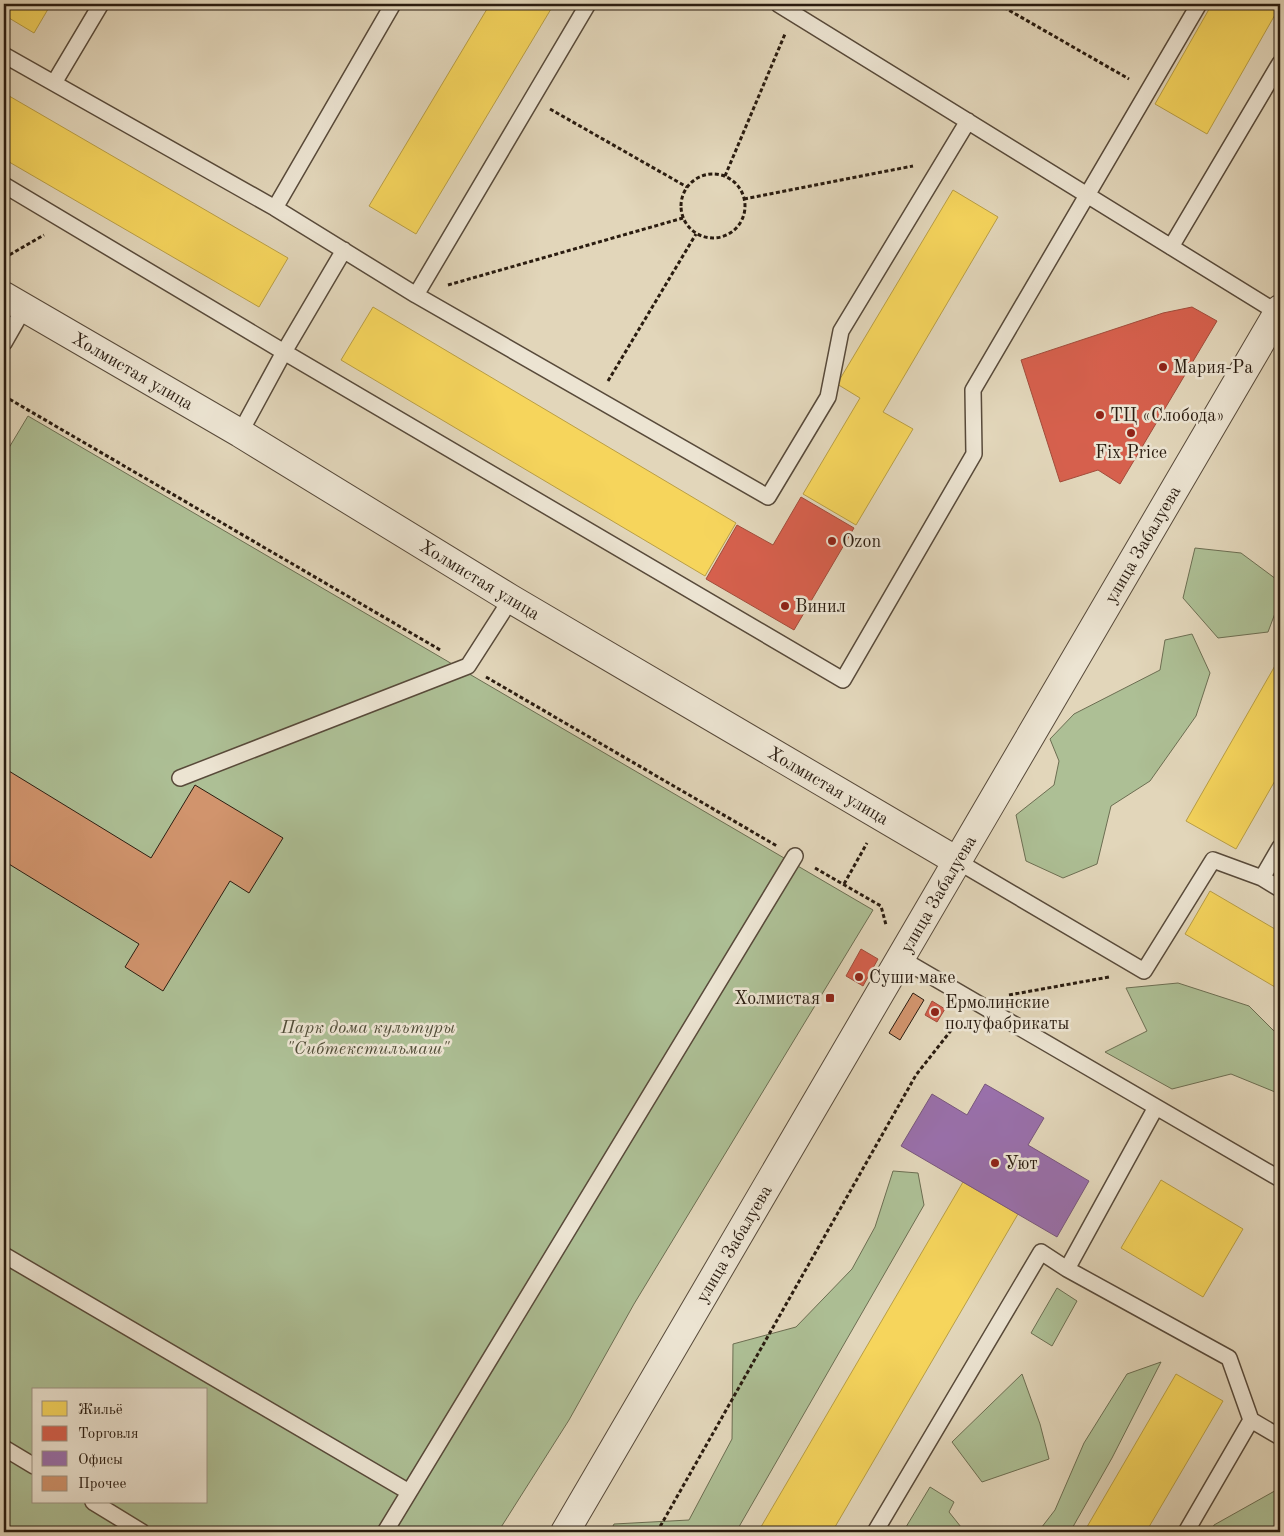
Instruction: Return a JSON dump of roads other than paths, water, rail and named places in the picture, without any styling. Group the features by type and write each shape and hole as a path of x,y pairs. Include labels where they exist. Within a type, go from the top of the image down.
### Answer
{"street":[{"name":"Холмистая улица","path":"14,302 240,433 511,599 957,861"},
{"name":"улица Забалуева","path":"565,1532 1279,311"}],"lane":[{"path":"54,83 101,4"},
{"path":"275,208 393,4"},
{"path":"416,295 588,4"},
{"path":"778,4 1171,247 1279,311"},
{"path":"4,185 284,352 843,680 974,454 973,390 1199,4"},
{"path":"4,55 275,208 416,295 768,497 828,397 842,331 968,121"},
{"path":"1171,247 1280,63"},
{"path":"240,433 284,352 344,250"},
{"path":"4,343 14,302"},
{"path":"180,778 468,666 511,599"},
{"path":"1262,878 1280,847"},
{"path":"385,1532 795,856"},
{"path":"957,861 1144,971 1213,860 1262,878 1280,889"},
{"path":"900,958 1280,1179"},
{"path":"1067,1269 1156,1107"},
{"path":"875,1532 1041,1252 1067,1269 1229,1358 1251,1420 1280,1437"},
{"path":"4,1255 409,1492"},
{"path":"1186,1532 1251,1420"},
{"path":"4,1448 32,1465"},
{"path":"96,1504 142,1532"}],"place":[{"name":"Мария-Ра","path":"1163,367"},
{"name":"ТЦ «Слобода»","path":"1100,415"},
{"name":"Fix Price","path":"1131,433"},
{"name":"Ozon","path":"832,541"},
{"name":"Винил","path":"785,606"},
{"name":"Суши маке","path":"859,977"},
{"name":"Холмистая","path":"830,998"},
{"name":"Ермолинские полуфабрикаты","path":"935,1012"},
{"name":"Уют","path":"995,1163"}],"park label":[{"name":"Парк дома культуры \"Сибтекстильмаш\"","path":"368,1037"}]}
